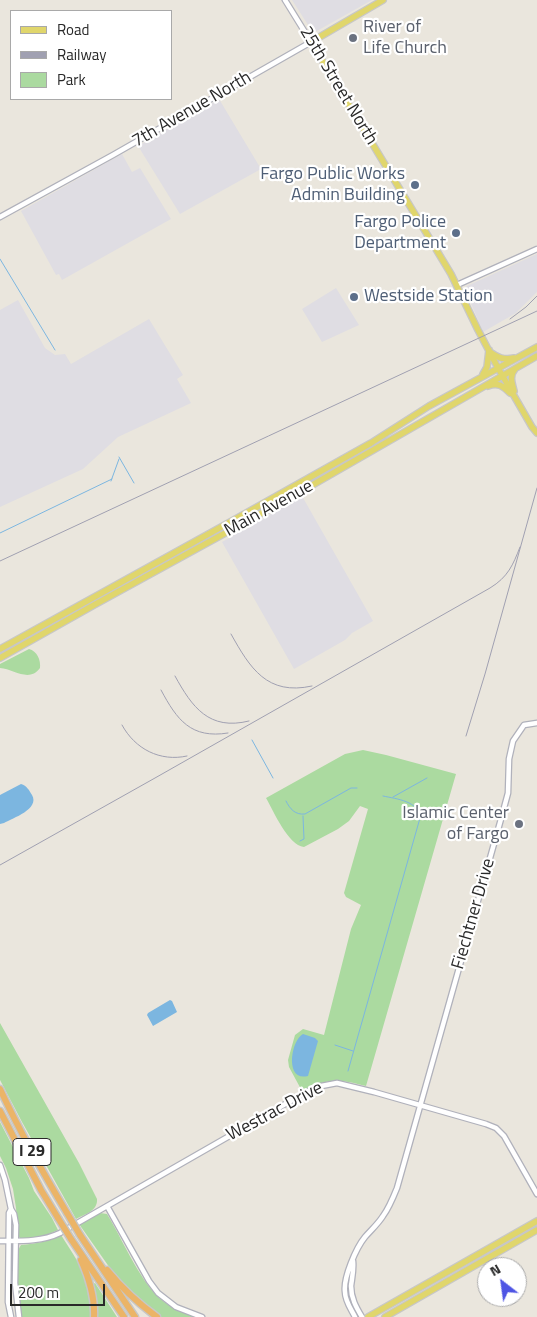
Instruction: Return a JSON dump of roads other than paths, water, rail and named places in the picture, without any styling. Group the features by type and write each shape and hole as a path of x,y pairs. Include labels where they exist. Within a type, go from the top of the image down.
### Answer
{"highway":[{"name":"I 29","path":"0,1089 50,1186 135,1317"},
{"name":"I 29","path":"0,1111 41,1190 72,1241 124,1317"},
{"path":"72,1241 92,1287 94,1317"},
{"path":"93,1254 130,1294 157,1317"}],"main road":[{"name":"7th Avenue North","path":"311,42 384,0"},
{"name":"25th Street North","path":"311,42 452,274 498,368 537,433"},
{"name":"Main Avenue","path":"0,649 244,515 371,443 476,380 537,347"},
{"path":"489,350 502,359 518,357"},
{"path":"476,380 486,370 489,350"},
{"name":"Main Avenue","path":"0,658 302,491 537,356"},
{"path":"516,398 511,379 512,372 517,366"},
{"path":"470,394 492,384 497,384 504,387 516,398"},
{"path":"378,447 410,424 410,418"},
{"path":"222,534 243,519 244,515"},
{"path":"368,1317 537,1221"},
{"path":"385,1317 537,1230"},
{"path":"414,1301 426,1290 435,1286 436,1279"}],"street":[{"name":"25th Street North","path":"286,0 311,42"},
{"name":"7th Avenue North","path":"0,217 311,42"},
{"path":"457,285 537,249"},
{"name":"Fiechtner Drive","path":"355,1317 344,1292 345,1280 362,1241 383,1217 397,1188 508,793 509,758 513,742 524,725 537,723"},
{"name":"Westrac Drive","path":"0,1240 36,1240 55,1236 316,1087 337,1083 496,1128 504,1136 537,1194"},
{"path":"0,1165 16,1225 16,1298 19,1317"},
{"path":"107,1206 149,1281 158,1293 176,1307 202,1317"},
{"path":"10,1317 8,1302 8,1241 9,1213 11,1209"},
{"path":"353,1261 351,1294 362,1317"}],"water":[{"path":"21,784 32,795 32,805 24,812 0,824 0,795"},
{"path":"170,1000 177,1012 153,1026 147,1015 148,1013"},
{"path":"303,1034 318,1041 308,1076 300,1076 295,1073 292,1060 295,1044"}],"waterway":[{"path":"0,259 55,350"},
{"path":"119,457 134,483"},
{"path":"111,481 119,459"},
{"path":"0,533 112,479"},
{"path":"252,740 273,778"},
{"path":"393,797 427,778"},
{"path":"286,801 293,811 298,814 305,814 351,788 357,788"},
{"path":"348,1071 420,818 419,812 412,804 383,796"},
{"path":"300,841 304,839 303,816"},
{"path":"335,1045 353,1051"}],"railway":[{"path":"510,319 537,296"},
{"path":"0,561 537,311"},
{"path":"466,736 537,488"},
{"path":"0,865 490,588 509,570 520,547"},
{"path":"231,634 253,668 272,683 283,687 296,688 312,686"},
{"path":"175,676 188,698 203,714 223,723 249,721"},
{"path":"161,690 173,710 187,725 204,733 228,733"},
{"path":"122,725 134,741 149,752 167,757 187,756"}],"place":[{"name":"River of Life Church","path":"353,38"},
{"name":"Fargo Public Works Admin Building","path":"415,185"},
{"name":"Fargo Police Department","path":"456,233"},
{"name":"Westside Station","path":"354,297"},
{"name":"Islamic Center of Fargo","path":"519,824"}]}
